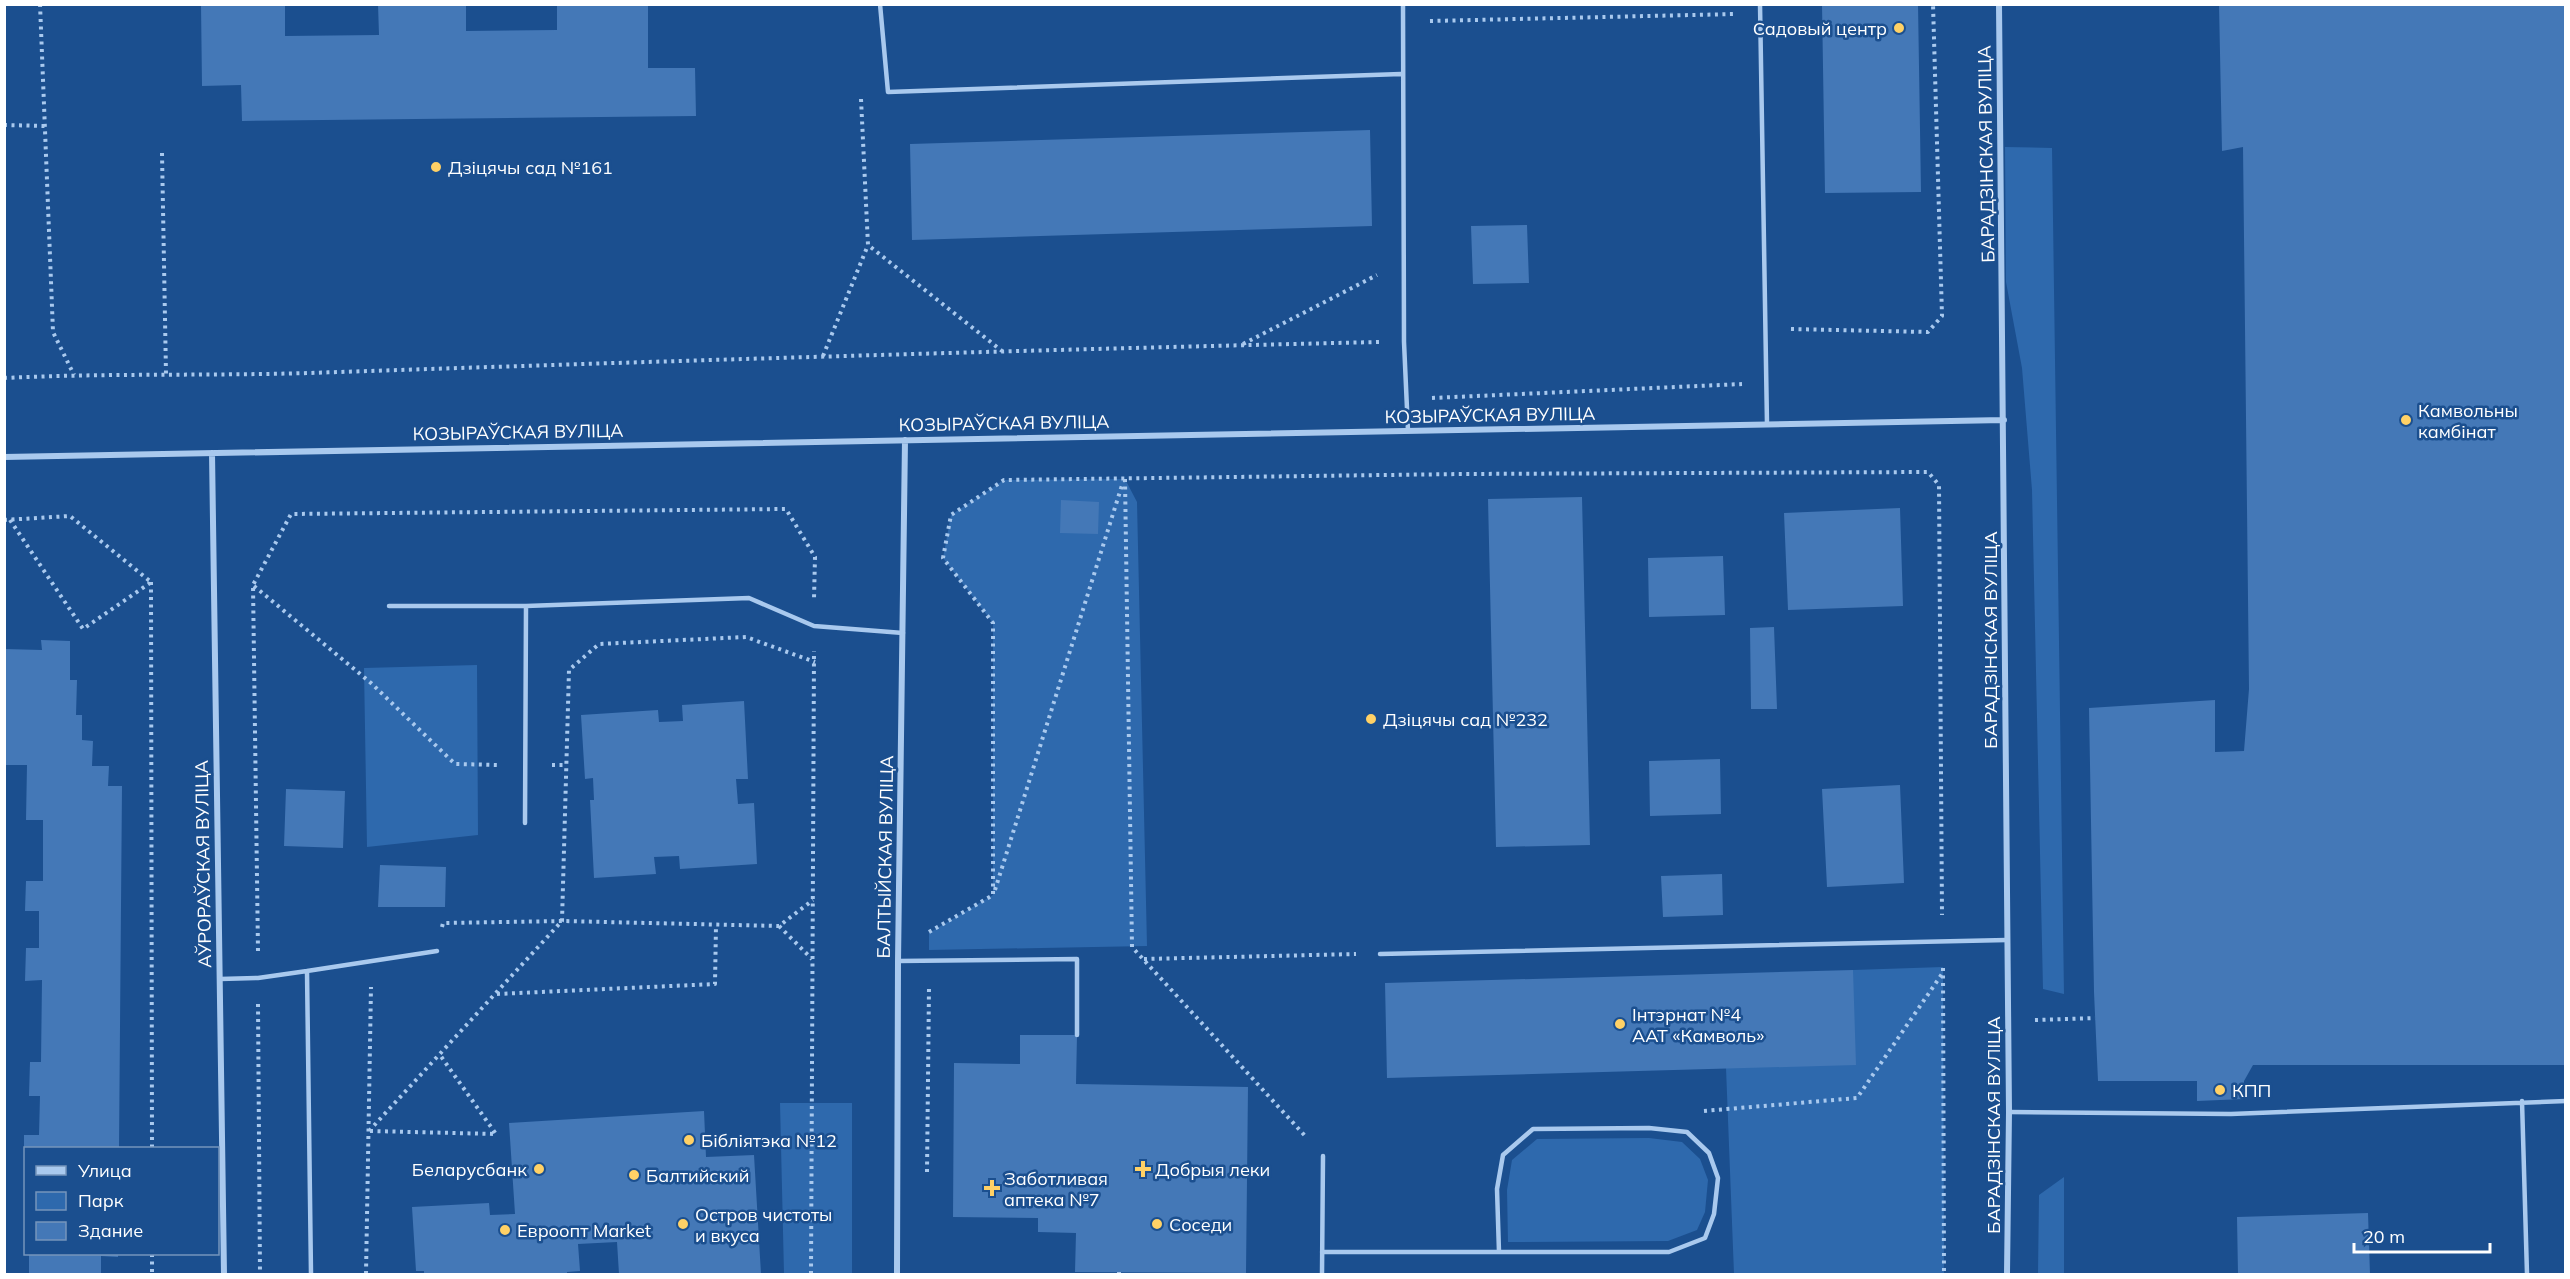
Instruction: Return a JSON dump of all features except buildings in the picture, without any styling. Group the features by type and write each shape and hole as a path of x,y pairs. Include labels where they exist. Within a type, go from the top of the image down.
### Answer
{"street":[{"name":"БАРАДЗІНСКАЯ ВУЛІЦА","path":"1999,4 2009,1112 2007,1275"},
{"name":"КОЗЫРАЎСКАЯ ВУЛІЦА","path":"4,457 2004,420"},
{"name":"БАЛТЫЙСКАЯ ВУЛІЦА","path":"897,1275 898,961 905,440"},
{"name":"АЎРОРАЎСКАЯ ВУЛІЦА","path":"212,453 224,1275"}],"lane":[{"path":"880,4 888,92 1401,74"},
{"path":"1402,4 1404,342 1408,431"},
{"path":"1760,4 1767,424"},
{"path":"389,606 526,606 749,598 814,626 903,633"},
{"path":"525,824 526,606"},
{"path":"1380,954 2007,940"},
{"path":"220,979 258,978 437,951"},
{"path":"898,961 1077,959 1077,1035"},
{"path":"307,971 311,1275"},
{"path":"2522,1101 2527,1275"},
{"path":"2009,1112 2231,1114 2565,1101"},
{"path":"1322,1252 1499,1252 1669,1252 1705,1238 1714,1214 1718,1178 1708,1153 1687,1132 1649,1128 1533,1129 1503,1155 1497,1189 1499,1252"},
{"path":"1322,1275 1323,1156"}],"path":[{"path":"40,4 53,332 74,375"},
{"path":"1766,328 1928,333 1942,316 1933,4"},
{"path":"1402,21 1760,14"},
{"path":"823,356 868,245 861,96"},
{"path":"4,125 45,126"},
{"path":"162,153 166,374"},
{"path":"868,245 1003,351"},
{"path":"1241,345 1405,260"},
{"path":"4,378 74,375 304,373 823,356 1404,342"},
{"path":"1407,399 1766,383"},
{"path":"993,895 993,623 943,558 951,515 1004,480 1928,472 1939,485 1944,1275"},
{"path":"927,1182 928,933 993,895 1125,479"},
{"path":"1125,479 1132,947 1323,1156"},
{"path":"260,1275 253,585 291,514 786,509 815,557 811,1275"},
{"path":"7,520 69,516 151,582"},
{"path":"7,520 83,629 151,582"},
{"path":"151,582 152,1147"},
{"path":"253,585 371,683 455,764 567,765"},
{"path":"369,1131 562,921 569,670 599,644 746,637 815,662"},
{"path":"437,951 443,923 562,921 779,926 813,900"},
{"path":"496,994 715,984 716,925"},
{"path":"779,926 813,960"},
{"path":"1143,959 1380,954"},
{"path":"366,1275 371,961"},
{"path":"1687,1132 1704,1111 1857,1098 1943,973"},
{"path":"2063,1020 2095,1018"},
{"path":"369,1131 496,1134 440,1055"},
{"path":"152,1255 152,1275"}],"green space":[{"path":"2005,147 2052,148 2064,994 2043,989 2032,490 2022,368 2006,282"},
{"path":"1125,479 1137,502 1147,946 929,950 929,933 993,895 993,623 943,558 951,515 1004,480"},
{"path":"477,665 478,835 367,847 364,668"},
{"path":"1943,967 1944,1274 1734,1274 1726,1068 1853,970"},
{"path":"780,1103 852,1103 852,1274 784,1274"},
{"path":"1649,1138 1682,1142 1700,1159 1708,1180 1705,1212 1697,1230 1668,1241 1508,1242 1507,1190 1512,1160 1537,1139"},
{"path":"2064,1177 2064,1274 2038,1274 2039,1195"}],"place":[{"name":"Садовый центр","path":"1899,28"},
{"name":"Дзіцячы сад №161","path":"436,167"},
{"name":"Камвольны камбінат","path":"2406,420"},
{"name":"Дзіцячы сад №232","path":"1371,719"},
{"name":"Інтэрнат №4 ААТ «Камволь»","path":"1620,1024"},
{"name":"КПП","path":"2220,1090"},
{"name":"Бібліятэка №12","path":"689,1140"},
{"name":"Беларусбанк","path":"539,1169"},
{"name":"Добрыя леки","path":"1143,1169"},
{"name":"Балтийский","path":"634,1175"},
{"name":"Заботливая аптека №7","path":"992,1188"},
{"name":"Остров чистоты и вкуса","path":"683,1224"},
{"name":"Соседи","path":"1157,1224"},
{"name":"Евроопт Market","path":"505,1230"}]}
